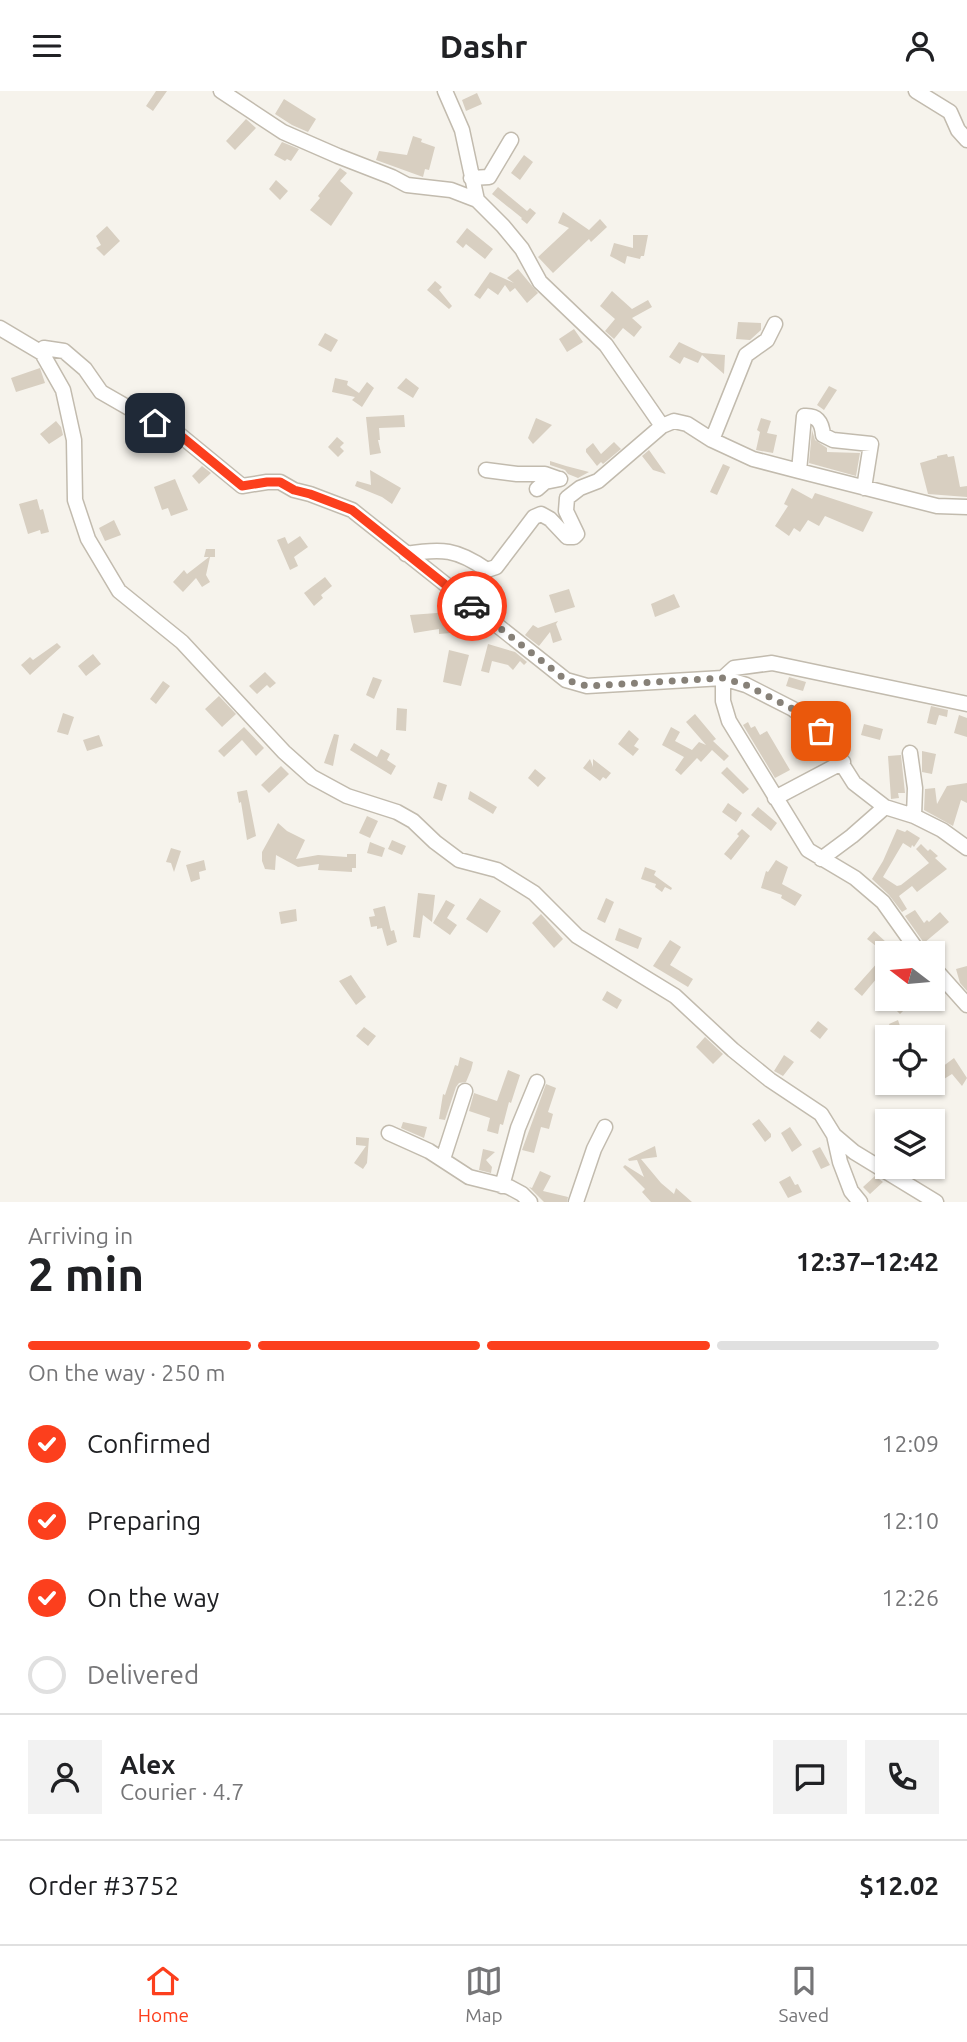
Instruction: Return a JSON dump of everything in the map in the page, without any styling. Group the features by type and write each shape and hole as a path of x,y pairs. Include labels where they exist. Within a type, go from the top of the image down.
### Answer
{"street":[{"path":"221,91 283,132 338,156 407,185 451,190 477,200 522,249 540,282 606,345 663,426"},
{"path":"445,91 462,130 477,200"},
{"path":"916,91 950,112 958,130 967,140"},
{"path":"471,178 489,177 511,140"},
{"path":"712,440 746,355 767,340 775,324"},
{"path":"0,328 42,353 63,390 74,440 75,500 88,540 118,591 182,642 275,743 312,777 347,796 397,812 459,860 496,870 534,893 577,936 675,996 770,1080 821,1114 834,1135 854,1152 936,1202"},
{"path":"42,353 44,348 64,351 85,369 101,392 155,423 175,431 242,486 280,482 294,490 352,510 566,680 587,686 723,678 746,685 793,709 821,731 853,783 885,807 914,816 966,843"},
{"path":"799,471 804,416 811,415 822,424 823,435 833,440 871,445 864,488"},
{"path":"406,554 452,551 466,555 487,570 496,567 534,517 541,514 550,519 567,537 573,537 577,534 566,511 568,498 580,488 598,481 663,426 674,421 687,424 712,440 753,459 937,506 967,507"},
{"path":"486,470 545,474 580,488"},
{"path":"537,489 545,482 559,479"},
{"path":"911,941 883,902 855,878 808,850 729,721 723,701 723,678 734,668 772,663 967,704"},
{"path":"910,753 915,788 914,816"},
{"path":"775,798 842,762"},
{"path":"821,859 885,807"},
{"path":"945,980 967,1005"},
{"path":"502,1186 518,1128 537,1082"},
{"path":"443,1159 465,1091"},
{"path":"576,1202 594,1149 605,1127"},
{"path":"388,1133 443,1159 469,1177 522,1194 530,1202"},
{"path":"834,1135 851,1191 860,1202"}],"building":[{"path":"156,91 167,91 153,111 146,106"},
{"path":"477,93 482,104 466,111 462,100"},
{"path":"284,99 316,119 308,132 275,114"},
{"path":"246,119 256,128 235,150 226,141"},
{"path":"413,136 435,147 429,170 425,169 423,177 376,160 379,151 407,155"},
{"path":"282,142 299,149 291,161 274,155"},
{"path":"524,155 533,162 520,180 511,173"},
{"path":"340,168 347,173 340,181 353,193 331,226 310,210"},
{"path":"276,180 288,191 280,200 269,189"},
{"path":"498,187 527,211 530,208 536,213 527,224 492,194"},
{"path":"563,212 589,230 600,219 607,227 591,242 589,239 553,273 538,257 569,228 558,223"},
{"path":"107,226 120,241 104,256 96,248 101,245 96,236"},
{"path":"467,228 493,249 485,259 466,244 463,248 456,242"},
{"path":"633,235 648,235 644,256 640,259 627,256 625,264 610,256 614,243 633,248"},
{"path":"518,269 538,293 527,303 515,288 510,292 505,285 498,295 488,288 480,299 474,295 490,272 514,283 507,278"},
{"path":"435,281 442,287 439,290 452,306 449,309 427,290"},
{"path":"612,291 632,309 648,300 652,307 632,318 642,327 634,337 623,328 614,339 605,331 615,319 600,306"},
{"path":"738,322 761,323 761,330 750,340 736,339"},
{"path":"574,329 583,342 567,352 559,339"},
{"path":"325,333 338,340 331,352 318,345"},
{"path":"679,342 702,353 725,355 724,374 702,355 698,363 684,357 680,364 669,357"},
{"path":"40,368 45,383 16,392 11,378"},
{"path":"335,378 348,381 347,385 359,393 367,382 374,388 362,407 352,400 355,397 332,392"},
{"path":"406,378 419,388 413,398 397,388"},
{"path":"829,386 837,390 824,410 817,405"},
{"path":"404,415 405,427 379,428 381,453 370,455 366,417"},
{"path":"536,418 552,425 533,444 528,438"},
{"path":"761,418 771,421 767,433 777,435 773,453 756,450"},
{"path":"56,421 63,435 49,444 40,434"},
{"path":"812,430 815,440 827,448 827,452 860,453 856,476 809,463"},
{"path":"337,437 344,443 340,447 344,451 338,457 328,447"},
{"path":"614,442 621,449 603,464 601,462 597,466 586,452 593,443 601,454"},
{"path":"649,450 666,474 653,470 642,456"},
{"path":"947,454 948,457 954,456 960,487 967,486 967,497 928,494 920,463"},
{"path":"550,461 589,472 578,478 550,465"},
{"path":"723,464 730,467 717,495 710,492"},
{"path":"202,466 211,473 199,484 192,476"},
{"path":"370,470 401,488 392,504 355,486 357,481 371,485"},
{"path":"175,479 188,510 171,516 168,508 162,510 154,487"},
{"path":"792,488 812,499 815,493 873,512 863,532 825,516 819,526 808,520 800,532 794,528 789,536 775,526 788,506 784,504"},
{"path":"37,499 40,510 43,509 49,532 41,534 40,530 28,534 19,504"},
{"path":"114,520 121,535 105,541 99,528"},
{"path":"300,536 308,547 294,557 298,566 290,570 277,540 285,537 288,544"},
{"path":"206,549 215,549 215,557 210,557 206,575 210,582 202,587 196,578 183,592 173,582 184,570 187,574 209,557 204,557"},
{"path":"325,577 332,586 321,595 323,598 314,606 304,593"},
{"path":"569,589 575,607 555,613 549,595"},
{"path":"674,594 680,607 655,617 651,604"},
{"path":"450,612 451,633 439,634 439,629 414,633 410,615"},
{"path":"558,621 556,624 562,640 553,643 550,632 539,646 525,635 533,625 538,628"},
{"path":"57,643 61,647 30,675 21,665 30,657 33,660"},
{"path":"488,644 515,652 527,662 524,665 520,661 513,670 508,665 492,661 489,673 481,671"},
{"path":"449,650 469,655 461,686 443,682"},
{"path":"93,654 101,664 86,676 78,666"},
{"path":"265,672 276,683 270,688 267,685 257,694 249,686"},
{"path":"373,677 382,680 374,699 366,695"},
{"path":"789,677 806,682 803,691 786,686"},
{"path":"163,681 170,686 156,704 150,699"},
{"path":"219,696 236,714 222,727 205,709"},
{"path":"931,706 948,710 947,717 939,715 936,725 927,723"},
{"path":"397,708 407,709 406,731 396,730"},
{"path":"63,713 74,717 68,735 57,732"},
{"path":"695,714 716,739 713,741 729,756 724,761 712,750 701,762 697,758 681,775 675,770 684,757 662,745 671,727 680,732 675,741 692,750 699,742 706,745 686,722"},
{"path":"959,715 967,718 967,737 954,733"},
{"path":"748,722 751,728 755,726 760,735 767,731 790,770 775,778 743,725"},
{"path":"864,724 883,729 880,740 861,735"},
{"path":"244,727 264,748 256,756 242,740 224,757 218,751"},
{"path":"629,730 639,739 634,746 639,749 633,756 618,744"},
{"path":"334,734 339,735 333,766 324,763"},
{"path":"99,735 103,746 87,751 83,740"},
{"path":"816,741 820,748 796,759 793,751"},
{"path":"354,743 377,757 381,749 390,754 387,760 396,766 391,775 350,750"},
{"path":"922,751 936,754 932,774 922,772"},
{"path":"901,755 905,793 898,793 899,798 891,799 888,756"},
{"path":"590,759 593,767 593,759 611,773 606,779 603,777 600,781 583,768"},
{"path":"281,766 289,774 269,793 261,785"},
{"path":"727,767 749,789 743,794 721,773"},
{"path":"535,769 546,778 538,787 528,778"},
{"path":"438,782 447,785 442,801 433,798"},
{"path":"967,783 967,803 961,800 953,826 924,810 925,789 935,788 937,804 947,786"},
{"path":"247,790 256,836 247,840 237,792"},
{"path":"470,791 497,807 493,814 468,799"},
{"path":"728,803 742,813 736,822 722,812"},
{"path":"758,807 777,823 771,831 751,815"},
{"path":"367,816 378,821 370,838 359,833"},
{"path":"278,823 305,840 296,859 318,855 347,857 347,854 356,854 356,868 352,868 352,872 318,870 319,864 298,867 276,855 275,870 265,869 262,852"},
{"path":"742,829 750,836 731,860 724,854"},
{"path":"897,829 905,832 907,830 920,838 911,848 903,843 883,877 897,886 901,885 929,863 916,849 921,844 938,856 935,858 947,869 917,892 912,886 899,896 907,909 902,912 872,879"},
{"path":"392,840 406,846 402,855 388,849"},
{"path":"370,842 385,848 382,857 367,853"},
{"path":"171,848 181,851 174,872 171,863 166,862"},
{"path":"204,860 206,870 199,872 200,879 191,882 186,865"},
{"path":"776,860 788,867 782,884 802,895 795,906 781,898 782,895 761,888 766,871 768,872"},
{"path":"645,867 656,871 654,875 672,888 671,890 665,887 662,892 655,887 656,884 641,879"},
{"path":"418,893 435,895 432,922 423,915 420,938 413,937"},
{"path":"480,898 501,911 487,933 466,919"},
{"path":"606,898 614,902 605,923 597,919"},
{"path":"446,900 455,905 447,918 457,925 450,935 433,923"},
{"path":"385,906 391,931 394,930 397,942 387,946 382,928 371,927 369,917 375,916 373,909"},
{"path":"296,909 297,921 281,924 279,912"},
{"path":"915,910 924,923 940,912 949,922 926,941 923,941 905,916"},
{"path":"541,914 563,939 554,948 532,923"},
{"path":"619,928 642,938 638,949 615,940"},
{"path":"874,931 885,941 875,941 875,945 867,939"},
{"path":"670,940 681,947 670,965 693,979 688,987 653,966"},
{"path":"875,965 875,980 862,996 854,989"},
{"path":"967,966 967,991 960,983 956,969"},
{"path":"351,975 366,997 356,1005 339,981"},
{"path":"607,991 622,1000 617,1009 602,1000"},
{"path":"898,1020 900,1025 889,1025"},
{"path":"818,1021 828,1029 820,1039 810,1031"},
{"path":"364,1027 376,1036 368,1046 356,1036"},
{"path":"705,1037 723,1054 713,1064 696,1047"},
{"path":"784,1055 794,1062 783,1076 774,1071"},
{"path":"460,1057 473,1062 471,1070 466,1082 459,1083 456,1087 445,1120 439,1119 443,1094 445,1095"},
{"path":"954,1058 967,1078 962,1086 952,1074 945,1078 945,1065"},
{"path":"508,1070 520,1075 498,1134 487,1131 490,1118 469,1111 474,1093 497,1101"},
{"path":"546,1084 556,1088 548,1112 553,1114 549,1129 541,1127 534,1153 522,1150"},
{"path":"759,1119 771,1134 765,1142 752,1124"},
{"path":"403,1122 427,1127 424,1138 401,1128"},
{"path":"790,1127 802,1145 792,1152 781,1133"},
{"path":"356,1137 369,1138 367,1163 363,1169 354,1163 366,1146 356,1145"},
{"path":"655,1146 657,1157 641,1159 674,1194 676,1188 692,1202 651,1202 642,1192 645,1189 623,1167 625,1165 644,1177 637,1160 628,1159"},
{"path":"820,1147 830,1165 821,1169 812,1151"},
{"path":"483,1149 495,1152 486,1160 492,1167 491,1173 479,1170"},
{"path":"540,1171 551,1176 543,1191 568,1197 567,1202 544,1202 529,1187 532,1188"},
{"path":"790,1176 802,1192 788,1198 779,1182"},
{"path":"875,1176 875,1179 883,1182 870,1194 863,1187"}],"way so far":[{"path":"472,606 566,680 587,686 723,678 746,685 793,709 821,731"}],"route":[{"path":"155,423 175,431 242,486 280,482 294,490 352,510 472,606"}]}
